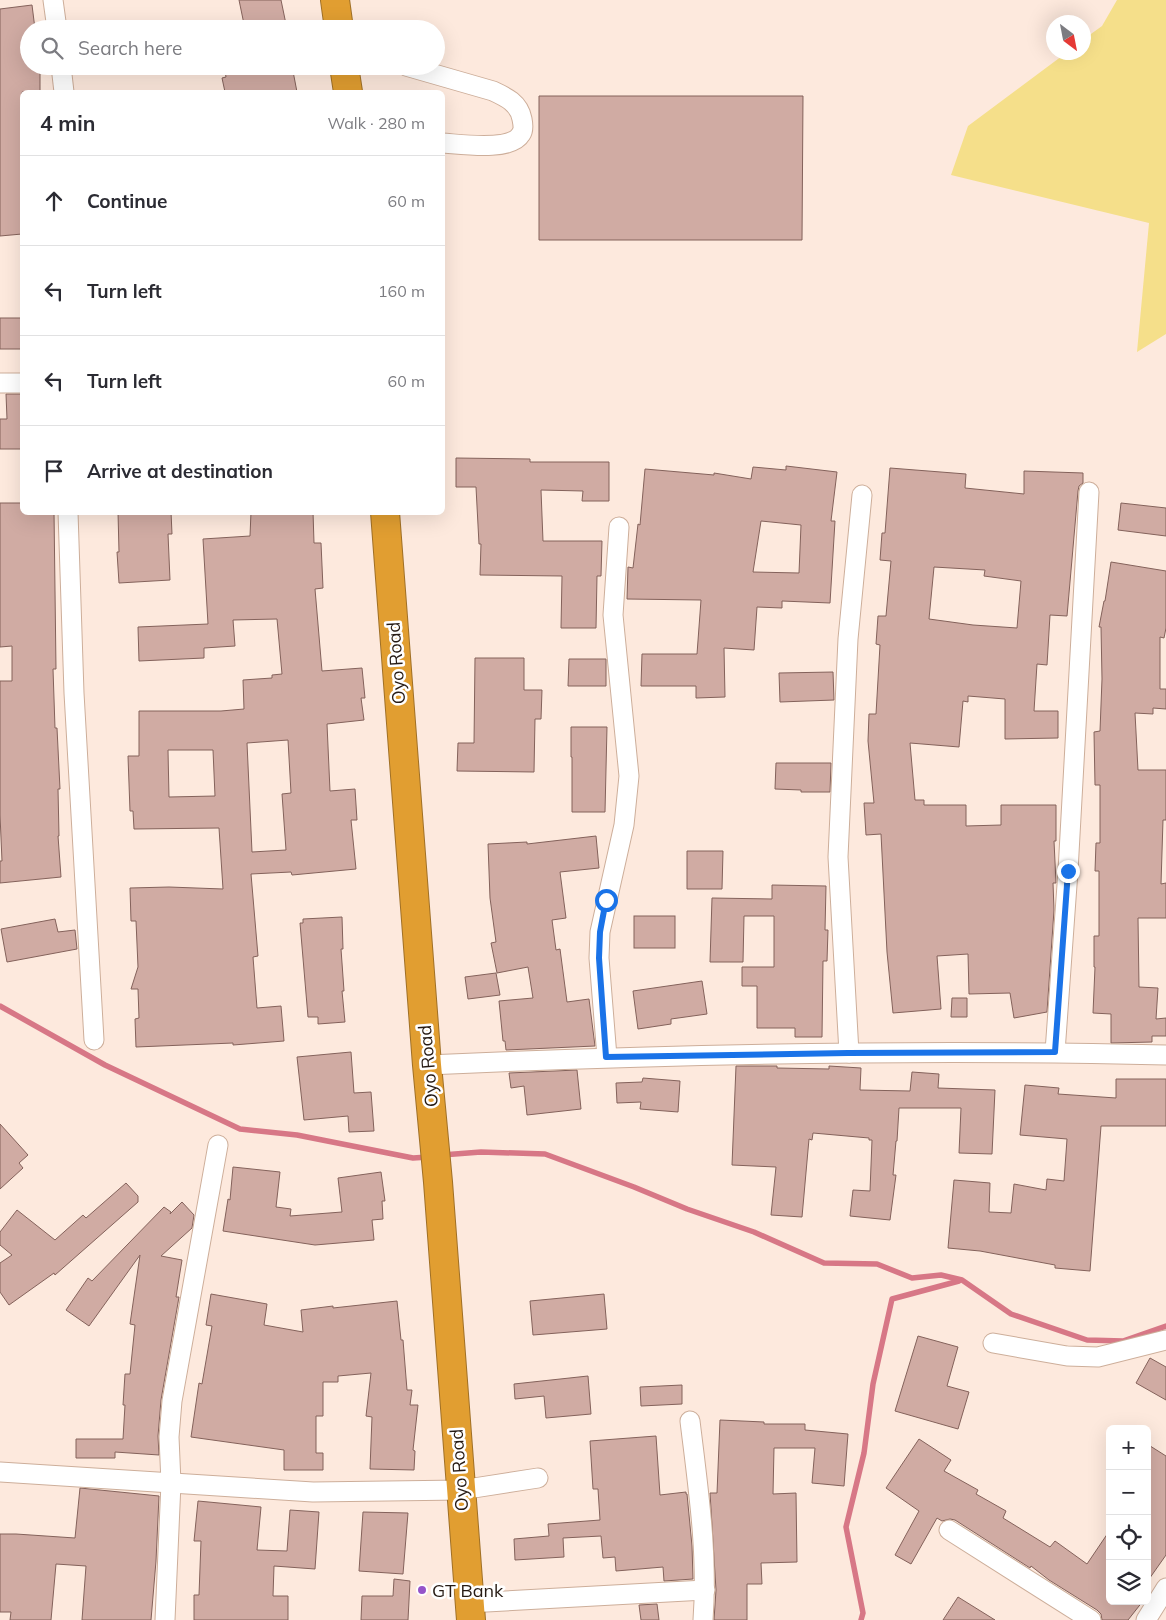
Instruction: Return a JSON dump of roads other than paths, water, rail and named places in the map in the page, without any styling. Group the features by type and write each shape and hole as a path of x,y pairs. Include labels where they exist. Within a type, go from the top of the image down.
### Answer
{"highway":[{"path":"334,0 337,20"},
{"path":"345,75 348,90"},
{"name":"Oyo Road","path":"385,515 426,1065 433,1118 470,1611"}],"street":[{"path":"53,0 56,20"},
{"path":"62,75 64,90"},
{"path":"437,75 493,91 506,97 516,105 522,116 523,127 521,134 515,140 503,144 481,146 445,143"},
{"path":"0,383 20,383"},
{"path":"1055,1052 1068,871 1090,492"},
{"path":"848,1053 838,857 848,640 862,495"},
{"path":"68,515 74,693 94,1040"},
{"path":"606,1057 599,958 600,932 624,825 629,776 612,615 619,526"},
{"path":"426,1065 606,1057 848,1053 1055,1052 1166,1055"},
{"path":"165,1620 171,1483 170,1437 172,1401 218,1144"},
{"path":"993,1343 1067,1356 1098,1356 1141,1348 1166,1340"},
{"path":"690,1420 701,1506 705,1590 703,1620"},
{"path":"0,1472 313,1492 461,1490 538,1478"},
{"path":"949,1530 1090,1620"},
{"path":"470,1611 705,1590"},
{"path":"1146,1620 1165,1593"}],"waterway":[{"path":"0,1006 105,1065 240,1129 297,1135 413,1158 428,1157"},
{"path":"442,1155 481,1152 545,1154 687,1209 754,1232 824,1263 877,1264 912,1278 941,1275 962,1280 1011,1314 1087,1340 1123,1341 1166,1326"},
{"path":"861,1620 863,1613 846,1527 864,1453 873,1384 892,1299 959,1281"}],"place":[{"name":"GT Bank","path":"422,1590"}]}
